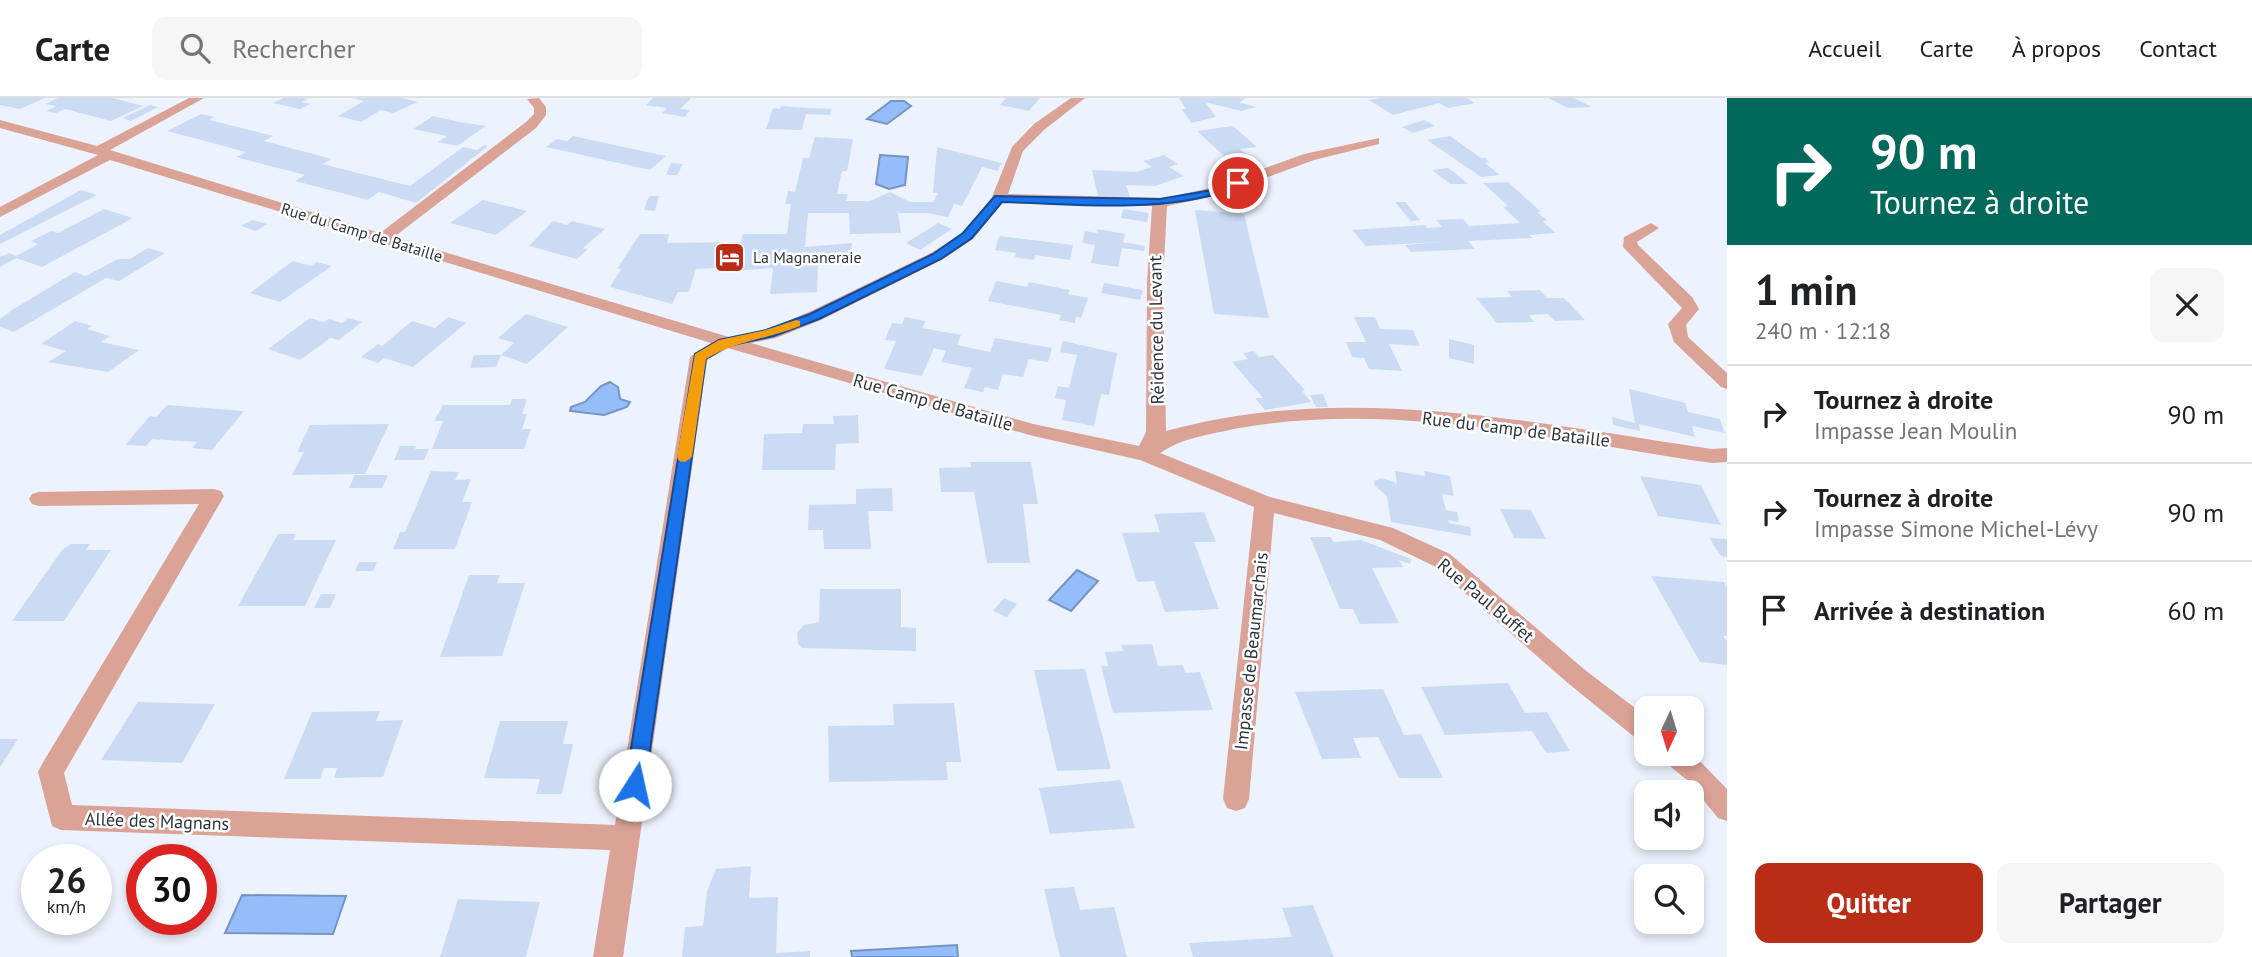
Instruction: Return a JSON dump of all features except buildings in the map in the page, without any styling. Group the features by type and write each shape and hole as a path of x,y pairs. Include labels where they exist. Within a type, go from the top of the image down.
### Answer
{"street":[{"path":"0,213 198,98"},
{"path":"608,957 699,357 724,343 770,334 815,316 937,256 968,236 999,198 1017,150 1039,127 1079,98"},
{"path":"383,238 531,125 540,115 540,107 533,100"},
{"name":"Rue du Camp de Bataille","path":"0,124 649,317 724,343"},
{"path":"999,198 1160,203 1214,192 1309,157 1374,141"},
{"name":"Réidence du Levant","path":"1144,454 1156,432 1155,269 1160,203"},
{"path":"1651,228 1629,240 1631,247 1686,300 1691,309 1678,324 1680,338 1727,383"},
{"name":"Rue Camp de Bataille","path":"724,343 1020,427 1144,454"},
{"name":"Rue du Camp de Bataille","path":"1144,454 1172,436 1263,417 1326,413 1453,418 1712,456 1727,455"},
{"name":"Rue Paul Buffet","path":"1144,454 1265,503 1386,534 1442,560 1577,677 1634,722"},
{"name":"Allée des Magnans","path":"40,499 214,496 51,772 61,817 626,838"},
{"name":"Impasse de Beaumarchais","path":"1236,799 1265,503"},
{"path":"1689,766 1727,809"}],"water":[{"path":"891,101 904,101 911,106 887,124 867,119"},
{"path":"880,155 908,157 905,185 889,189 876,184"},
{"path":"610,382 618,387 620,399 630,402 627,407 604,415 570,411 571,407 585,402 601,386"},
{"path":"1077,570 1098,581 1071,611 1049,600"},
{"path":"242,895 346,896 333,934 225,933"},
{"path":"957,945 958,957 852,957 851,951"}],"slow traffic":[{"path":"685,457 699,357 724,343 770,334 796,324"}],"place":[{"name":"La Magnaneraie","path":"730,257"}],"route":[{"path":"635,785 699,357 724,343 770,334 815,316 937,256 968,236 999,198 1106,199 1160,203 1214,192 1238,183"}]}
